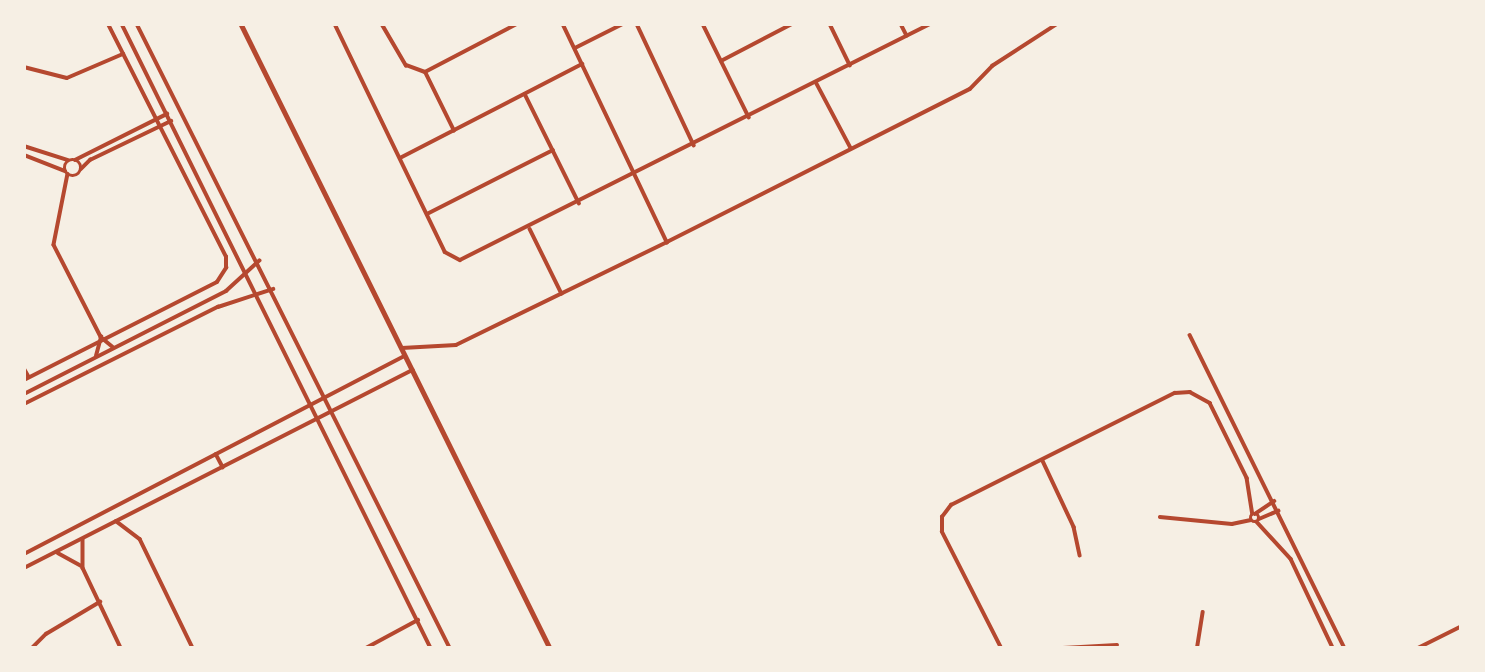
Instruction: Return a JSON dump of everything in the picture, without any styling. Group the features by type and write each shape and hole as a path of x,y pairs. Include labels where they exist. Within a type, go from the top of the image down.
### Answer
{"street":[{"path":"24,368 27,378 101,337 217,282 226,268 226,257 108,24"},
{"path":"122,24 320,418 431,648"},
{"path":"137,24 328,397 450,648"},
{"path":"241,24 550,648"},
{"path":"335,24 445,253 460,260 530,229 930,24"},
{"path":"382,24 406,65 425,72 454,130"},
{"path":"425,72 517,24"},
{"path":"563,24 667,242"},
{"path":"575,48 623,24"},
{"path":"636,24 694,145"},
{"path":"703,24 749,117"},
{"path":"721,61 792,24"},
{"path":"830,24 850,65"},
{"path":"901,24 907,36"},
{"path":"402,348 419,344 456,345 562,294 970,89 992,66 1056,25"},
{"path":"24,67 67,78 123,54"},
{"path":"400,158 582,64"},
{"path":"816,82 851,148"},
{"path":"525,94 579,202"},
{"path":"68,186 67,173 72,160 167,114"},
{"path":"113,347 101,337 54,245 68,186 81,169 171,121"},
{"path":"24,146 72,160 81,169"},
{"path":"427,214 553,150"},
{"path":"24,155 74,176"},
{"path":"530,229 562,294"},
{"path":"24,394 226,291 259,261"},
{"path":"24,404 218,307 272,289"},
{"path":"1191,335 1345,648"},
{"path":"96,356 101,337"},
{"path":"24,554 405,356"},
{"path":"71,369 75,379"},
{"path":"24,569 412,369"},
{"path":"1001,648 945,540 942,517 951,505 1175,393 1190,391 1210,403 1247,478 1254,514 1291,559 1333,648"},
{"path":"216,454 223,467"},
{"path":"1043,461 1074,527 1080,555"},
{"path":"1251,520 1254,514 1273,501"},
{"path":"1160,517 1232,524 1258,521 1278,511"},
{"path":"116,522 134,533 144,546 193,648"},
{"path":"83,539 83,568 121,648"},
{"path":"56,552 83,568"},
{"path":"32,648 46,634 100,603"},
{"path":"1197,648 1203,612"},
{"path":"366,648 418,620"},
{"path":"1418,648 1461,627"},
{"path":"1063,648 1117,645"}]}
